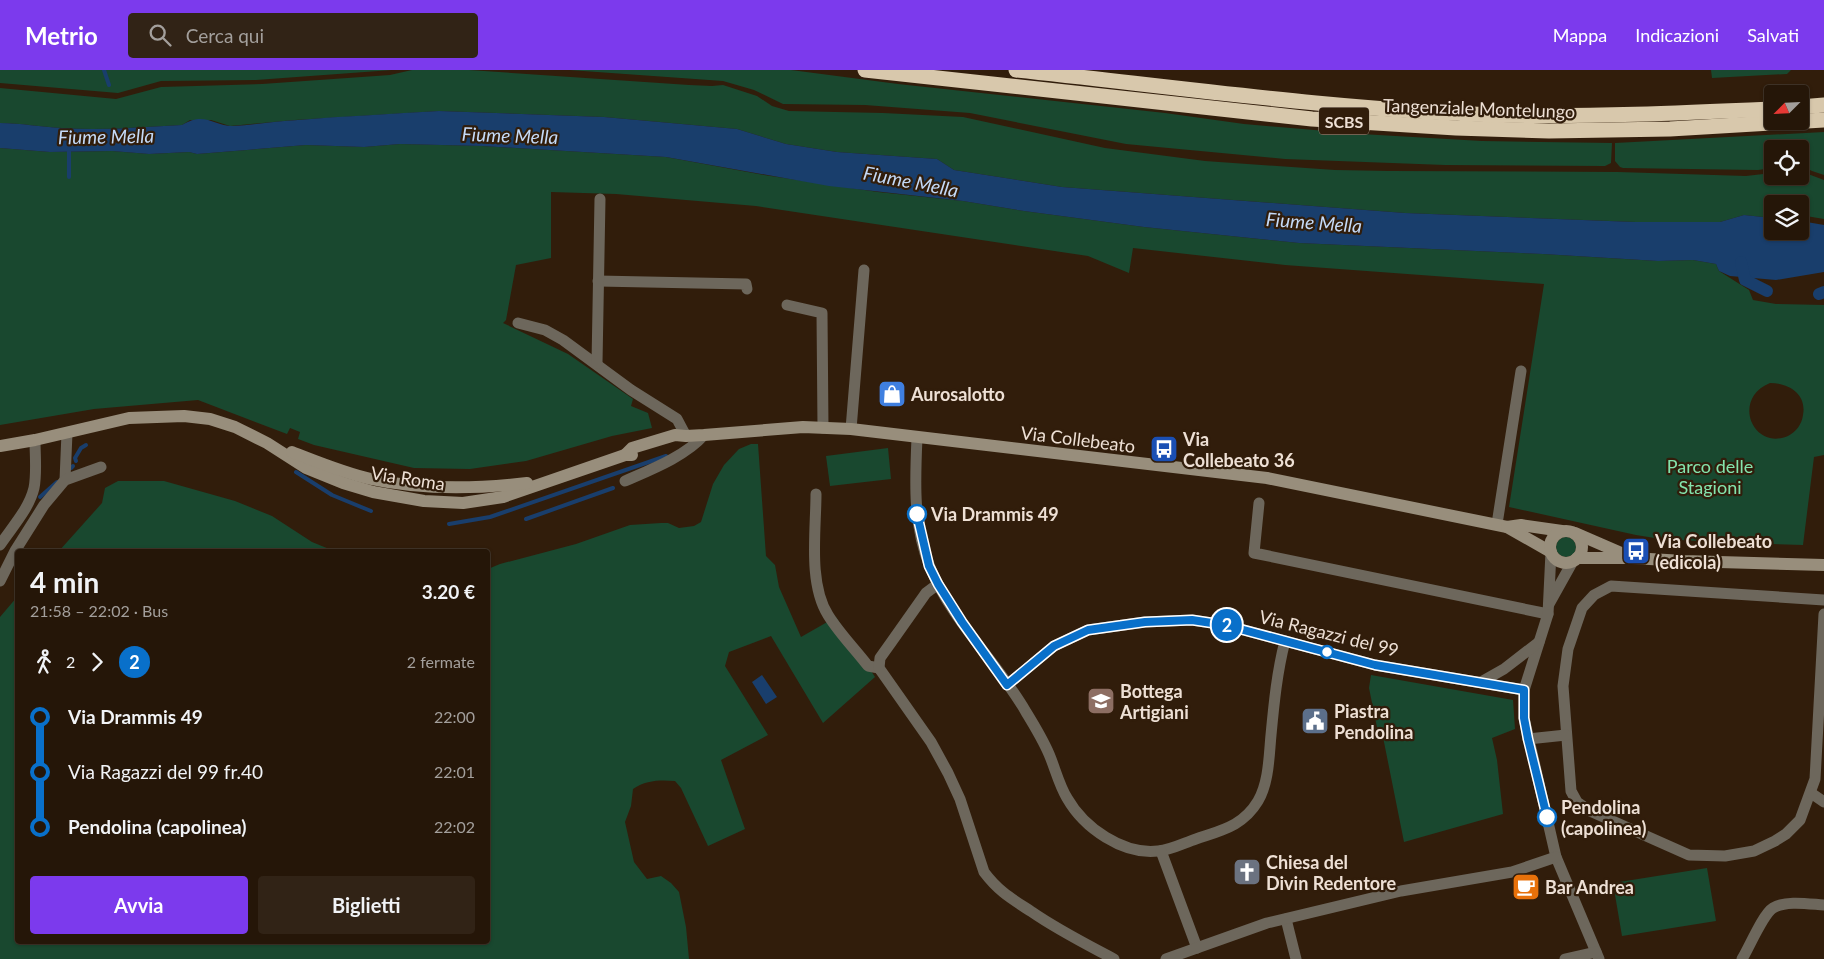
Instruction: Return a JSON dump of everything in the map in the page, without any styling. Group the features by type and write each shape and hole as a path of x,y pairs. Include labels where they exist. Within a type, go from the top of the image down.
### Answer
{"highway":[{"name":"Tangenziale Montelungo","path":"866,70 1312,119 1464,129 1549,131 1670,129 1824,120"},
{"name":"Tangenziale Montelungo","path":"1016,70 1313,103 1456,113 1592,115 1764,109"},
{"path":"1809,106 1824,105"}],"street":[{"path":"597,363 600,199"},
{"path":"851,429 864,270"},
{"path":"598,281 746,284 747,289"},
{"path":"787,305 822,313 823,428"},
{"path":"518,323 545,330 563,340 632,390 677,419 686,436"},
{"path":"1502,525 1520,371"},
{"name":"Via Roma","path":"0,445 35,440 129,418 184,416 210,420 235,427 267,443 370,478 416,486 505,486 552,481 625,455 634,456 677,442 686,436"},
{"name":"Via Collebeato","path":"686,436 803,427 851,429 1267,478 1502,525 1521,525 1567,531 1632,558"},
{"path":"65,480 67,433"},
{"path":"625,481 686,450 704,435"},
{"path":"917,438 916,508 929,566 962,622 1026,711 1047,751 1066,797 1078,814 1120,846 1143,852 1161,851 1234,825 1250,813 1259,798 1266,774 1278,668 1285,641"},
{"path":"0,545 32,495 36,476 35,440"},
{"path":"17,549 44,505 65,480 101,467"},
{"path":"816,494 815,569 818,590 828,614 868,666 879,668"},
{"path":"1259,504 1254,553 1548,611"},
{"name":"Via Collebeato","path":"1502,525 1551,552"},
{"path":"1548,611 1551,542 1553,537 1567,531 1580,538 1582,543 1580,554 1548,611 1524,690 1524,718 1528,739 1556,857 1598,955 1565,959"},
{"path":"1551,552 1554,557 1563,562 1575,560"},
{"path":"0,581 15,553"},
{"name":"Via Collebeato","path":"1575,560 1632,558 1824,565"},
{"path":"938,584 926,593 880,658 879,668 931,742 948,773 963,807 984,872 992,882 1008,898 1063,933 1114,959"},
{"path":"1824,600 1611,586 1594,595 1582,608 1568,649 1564,686 1571,791 1577,802 1590,811 1689,855 1725,856 1754,851 1775,842 1800,820 1811,793 1814,779 1824,614"},
{"name":"Via Ragazzi del 99","path":"1007,685 1054,646 1088,630 1145,622 1192,620 1225,625 1375,665 1524,690"},
{"path":"1481,682 1504,669 1539,642"},
{"path":"1528,739 1566,734"},
{"path":"1811,793 1824,802"},
{"path":"1161,851 1198,948"},
{"path":"1166,959 1182,956 1198,948 1267,923 1401,891 1512,872 1556,857"},
{"path":"1742,959 1771,908 1783,904 1824,905"},
{"path":"1286,919 1296,959"}],"green space":[{"path":"0,70 392,70 256,80 161,81 118,93 0,83"},
{"path":"412,70 469,70 689,85 723,85 757,96 772,106 789,111 963,117 1105,148 1205,161 1335,170 1618,172 1746,176 1764,174 1764,185 1809,185 1809,174 1824,180 1824,219 1809,216 1809,195 1764,195 1763,217 1744,215 1720,222 1635,222 1405,213 1062,187 954,170 937,159 837,152 786,144 737,129 604,117 439,111 230,126 211,120 190,120 182,125 107,129 77,129 0,123 0,88 116,99 161,87 262,84 390,75"},
{"path":"569,70 791,70 898,84 1165,113 1244,124 1361,134 1482,141 1612,143 1611,163 1605,166 1445,165 1285,159 1126,144 970,113 865,105 783,104 754,90 723,81"},
{"path":"1711,70 1791,70 1787,74 1712,78"},
{"path":"1824,132 1824,175 1809,170 1809,140 1764,140 1764,169 1758,170 1623,168 1615,161 1615,143"},
{"name":"Parco delle Stagioni","path":"400,144 482,146 666,157 764,175 878,192 963,201 1144,227 1299,243 1658,261 1693,260 1716,264 1719,271 1749,290 1753,300 1776,304 1824,305 1824,455 1814,457 1803,545 1743,543 1743,537 1734,537 1734,543 1661,539 1509,507 1544,284 1285,265 1133,248 1129,273 1088,256 756,206 616,194 551,192 551,258 516,265 506,320 503,323 568,354 633,399 631,406 648,413 652,428 612,436 526,461 470,469 414,468 314,445 298,439 300,432 290,428 287,434 198,400 94,409 0,425 0,148 50,152 112,151 149,154 189,152 197,154 306,145 364,147","holes":["1770,383 1784,385 1795,391 1802,401 1804,408 1800,425 1796,430 1788,436 1776,439 1765,436 1757,430 1751,421 1749,411 1751,400 1758,390"]},
{"path":"751,444 758,444 766,556 775,565 779,587 801,637 836,617 875,677 823,723 771,636 729,652 725,666 768,735 721,760 745,829 708,846 681,788 675,781 653,781 633,789 631,806 625,822 634,862 647,879 661,876 679,892 686,927 689,959 0,959 0,617 15,599 15,944 490,944 490,568 576,544 630,525 668,523 679,528 694,526 701,522 713,484 724,465 739,449"},
{"path":"888,448 891,479 830,486 826,456"},
{"path":"118,481 164,481 235,501 272,516 312,542 329,549 61,549 102,503 105,488"},
{"path":"1566,537 1573,540 1576,547 1573,554 1566,557 1559,554 1556,547 1559,540"},
{"path":"1371,675 1513,700 1515,729 1492,738 1497,760 1503,814 1404,842 1383,737 1379,737 1369,688"},
{"path":"1707,868 1716,921 1622,936 1613,883"}],"water":[{"name":"Fiume Mella","path":"439,111 604,117 737,129 786,144 837,152 937,159 954,170 1062,187 1405,213 1635,222 1720,222 1744,215 1764,217 1764,240 1809,240 1809,222 1824,225 1824,272 1776,280 1730,276 1719,271 1716,264 1693,260 1658,261 1299,243 1144,227 963,201 829,186 666,157 482,146 400,144 364,147 306,145 197,154 189,152 149,154 112,151 50,152 0,148 0,123 77,129 107,129 182,125 197,119 233,126"},
{"path":"762,675 777,697 766,704 752,682"}],"waterway":[{"path":"104,70 109,85"},
{"name":"Fiume Mella","path":"69,149 69,177"},
{"path":"1741,262 1745,280 1767,291"},
{"path":"1819,294 1824,292"},
{"path":"76,461 75,458 81,448 86,445"},
{"path":"449,524 490,517 666,456"},
{"path":"296,472 332,495 371,511"},
{"path":"40,497 57,482"},
{"path":"526,519 613,488"}],"bus line":[{"name":"2","path":"917,514 929,566 938,584 962,622 1007,685 1054,646 1088,630 1145,622 1192,620 1225,625 1375,665 1524,690 1524,718 1547,817"}],"place":[{"name":"Aurosalotto","path":"892,394"},
{"name":"Via Collebeato 36","path":"1164,449"},
{"name":"Via Drammis 49","path":"917,514"},
{"name":"Via Collebeato (edicola)","path":"1636,551"},
{"name":"Bottega Artigiani","path":"1101,701"},
{"name":"Piastra Pendolina","path":"1315,721"},
{"name":"Pendolina (capolinea)","path":"1547,817"},
{"name":"Chiesa del Divin Redentore","path":"1247,872"},
{"name":"Bar Andrea","path":"1526,887"}]}
